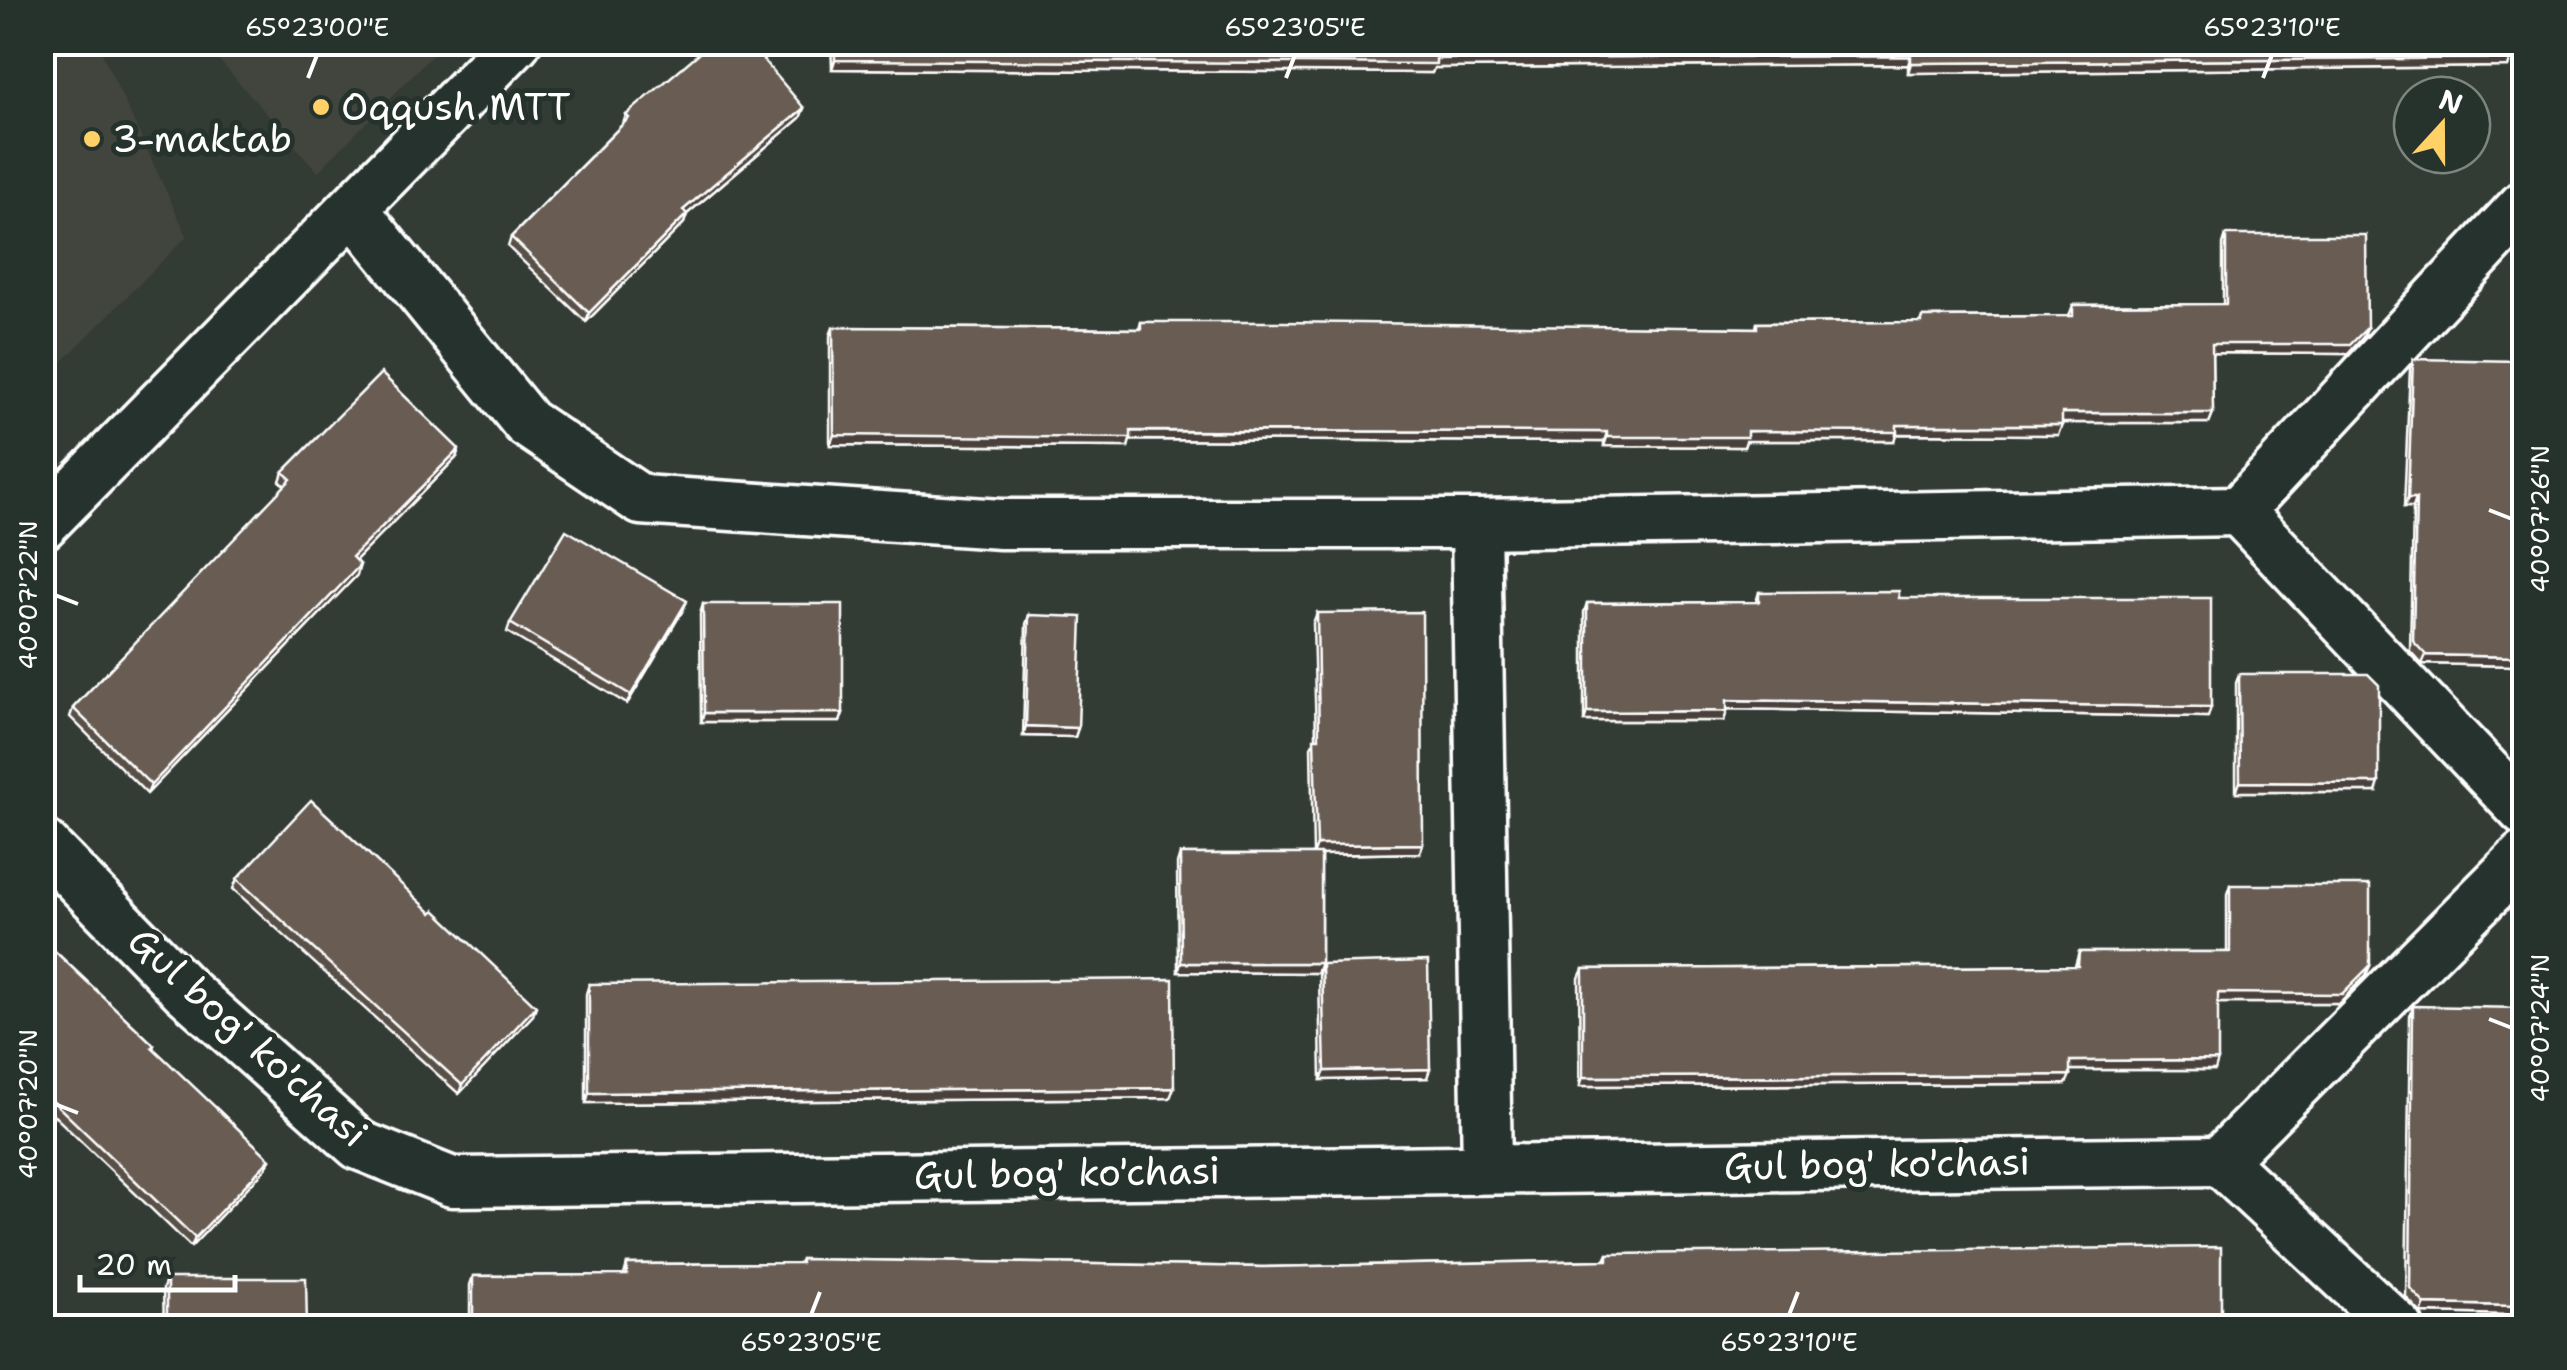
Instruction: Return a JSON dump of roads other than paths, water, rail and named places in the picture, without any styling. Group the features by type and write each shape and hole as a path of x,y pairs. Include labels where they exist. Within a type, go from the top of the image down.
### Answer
{"street":[{"path":"42,526 516,42"},
{"path":"353,209 527,424 641,500 1000,524 1476,524 2239,512 2524,205"},
{"path":"2239,512 2524,810"},
{"path":"1476,524 1487,1167"},
{"name":"Gul bog' ko'chasi","path":"42,843 184,990 359,1145 452,1182 2220,1161"},
{"path":"2398,1328 2220,1161 2524,856"}],"place":[{"name":"Oqqush MTT","path":"321,107"},
{"name":"3-maktab","path":"92,139"}]}
